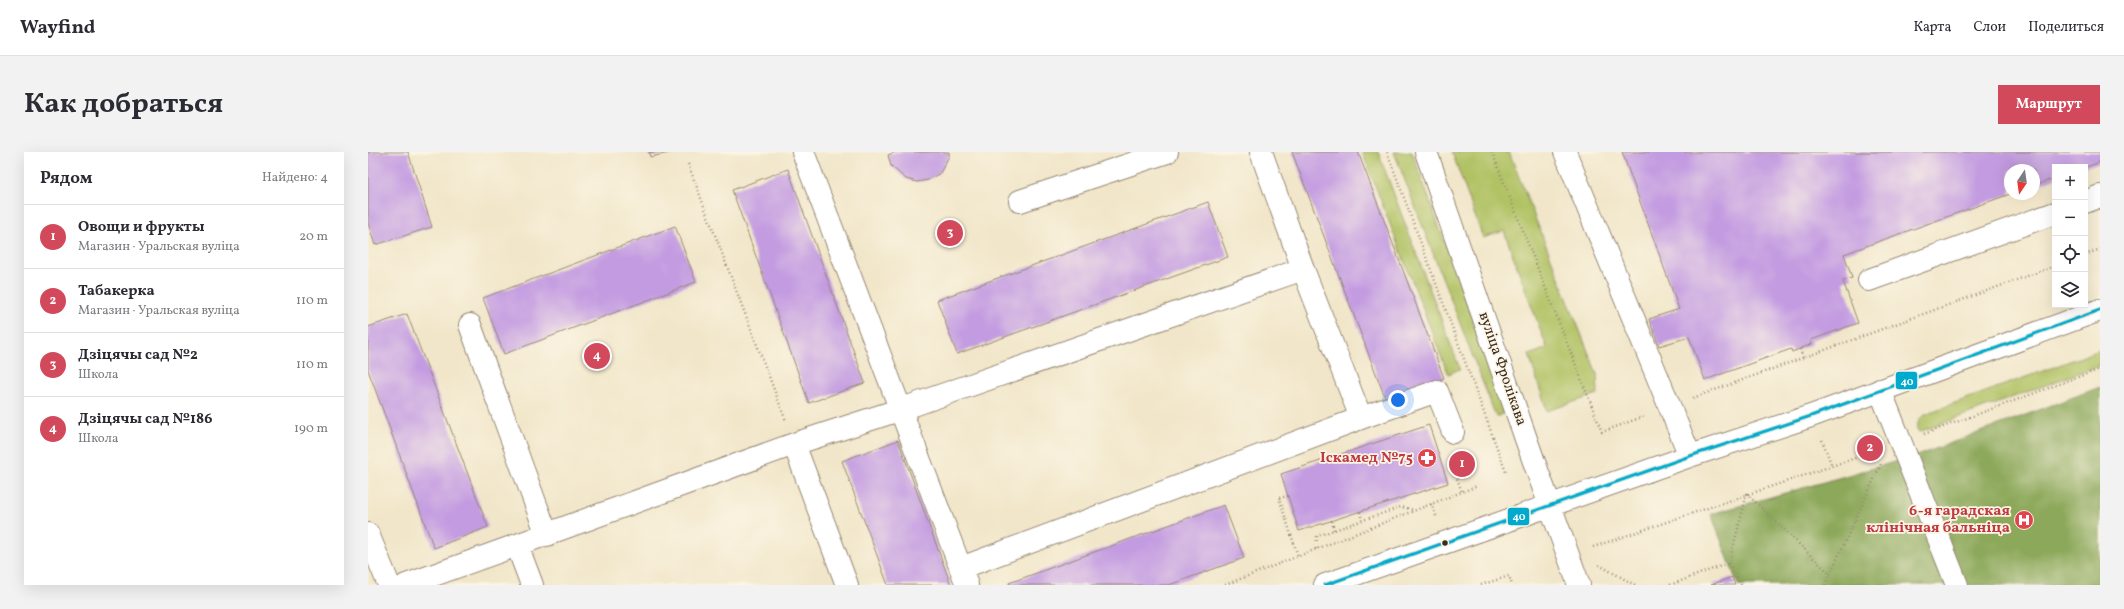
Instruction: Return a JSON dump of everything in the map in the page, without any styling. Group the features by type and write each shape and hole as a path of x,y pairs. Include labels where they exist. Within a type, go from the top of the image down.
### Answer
{"street":[{"path":"803,152 964,577 1361,418 1437,391 1450,442"},
{"path":"1020,201 1167,152"},
{"path":"1261,152 1303,269 1361,418"},
{"name":"вуліца Фролікава","path":"1426,152 1579,585"},
{"path":"1565,152 1671,406 1690,456"},
{"path":"2088,201 2100,196"},
{"path":"1869,280 2052,214"},
{"path":"406,585 794,444 902,410 1303,269"},
{"path":"1325,585 1690,456 1811,416 2100,310"},
{"path":"470,325 547,534"},
{"path":"1880,390 1895,444 1957,585"},
{"path":"794,444 847,585"},
{"path":"368,534 389,585"},
{"path":"517,545 532,585"}],"path":[{"path":"1388,152 1506,472"},
{"path":"1492,152 1602,432 2052,267"},
{"path":"688,164 794,444"},
{"path":"2088,254 2100,249"},
{"path":"1800,349 1803,358"},
{"path":"1591,548 1895,444 2100,369"},
{"path":"1450,442 1462,492"},
{"path":"1825,585 1895,444"},
{"path":"1225,585 1477,486"},
{"path":"1742,585 1730,564 1748,494"},
{"path":"1748,494 1830,574"},
{"path":"1288,496 1279,498 1298,556"},
{"path":"1316,549 1317,536 1401,507 1416,510"},
{"path":"1360,512 1362,520"},
{"path":"1332,521 1334,531"},
{"path":"1597,564 1635,585"},
{"path":"1670,585 1730,564"},
{"path":"1481,585 1509,576 1512,585"}],"green space":[{"path":"1362,152 1378,152 1460,369 1448,374"},
{"path":"1394,152 1412,152 1503,403 1502,414 1496,417"},
{"path":"1452,152 1509,152 1597,374 1598,394 1547,411 1529,355 1547,348 1504,231 1483,238"},
{"path":"2100,350 2100,365 1919,432 1918,422 1925,414"},
{"path":"2100,387 2100,585 1738,585 1711,514 1919,455"}],"building":[{"path":"368,152 408,152 432,227 375,245 368,223"},
{"path":"649,152 668,152 669,153 650,157"},
{"path":"896,152 949,152 949,156 940,173 928,180 917,182 906,179 891,166 888,155"},
{"path":"1292,152 1358,152 1444,378 1386,400"},
{"path":"1622,152 2100,152 2100,162 2088,166 2088,164 2052,164 2052,179 2040,184 2040,164 2004,164 2004,196 1844,254 1852,278 1843,281 1858,323 1811,340 1812,344 1792,352 1791,349 1705,380 1689,337 1659,346 1649,319 1679,309"},
{"path":"788,169 865,383 809,403 732,190"},
{"path":"1208,202 1228,257 957,354 937,300"},
{"path":"675,226 696,282 504,354 483,298"},
{"path":"407,314 488,527 434,548 368,370 368,327"},
{"path":"1429,425 1448,483 1299,531 1281,474"},
{"path":"898,440 951,585 888,585 842,461"},
{"path":"1224,505 1244,558 1169,585 1010,585 1009,583"},
{"path":"1732,577 1735,585 1711,585"}],"transit line":[{"name":"40","path":"1325,585 1690,456 1811,416 2100,310"}],"place":[{"name":"Дзіцячы сад №2","path":"950,233"},
{"name":"Дзіцячы сад №186","path":"597,356"},
{"name":"Табакерка","path":"1870,448"},
{"name":"Іскамед №75","path":"1427,458"},
{"name":"Овощи и фрукты","path":"1462,464"},
{"name":"6-я гарадская клінічная бальніца","path":"2024,520"}]}
